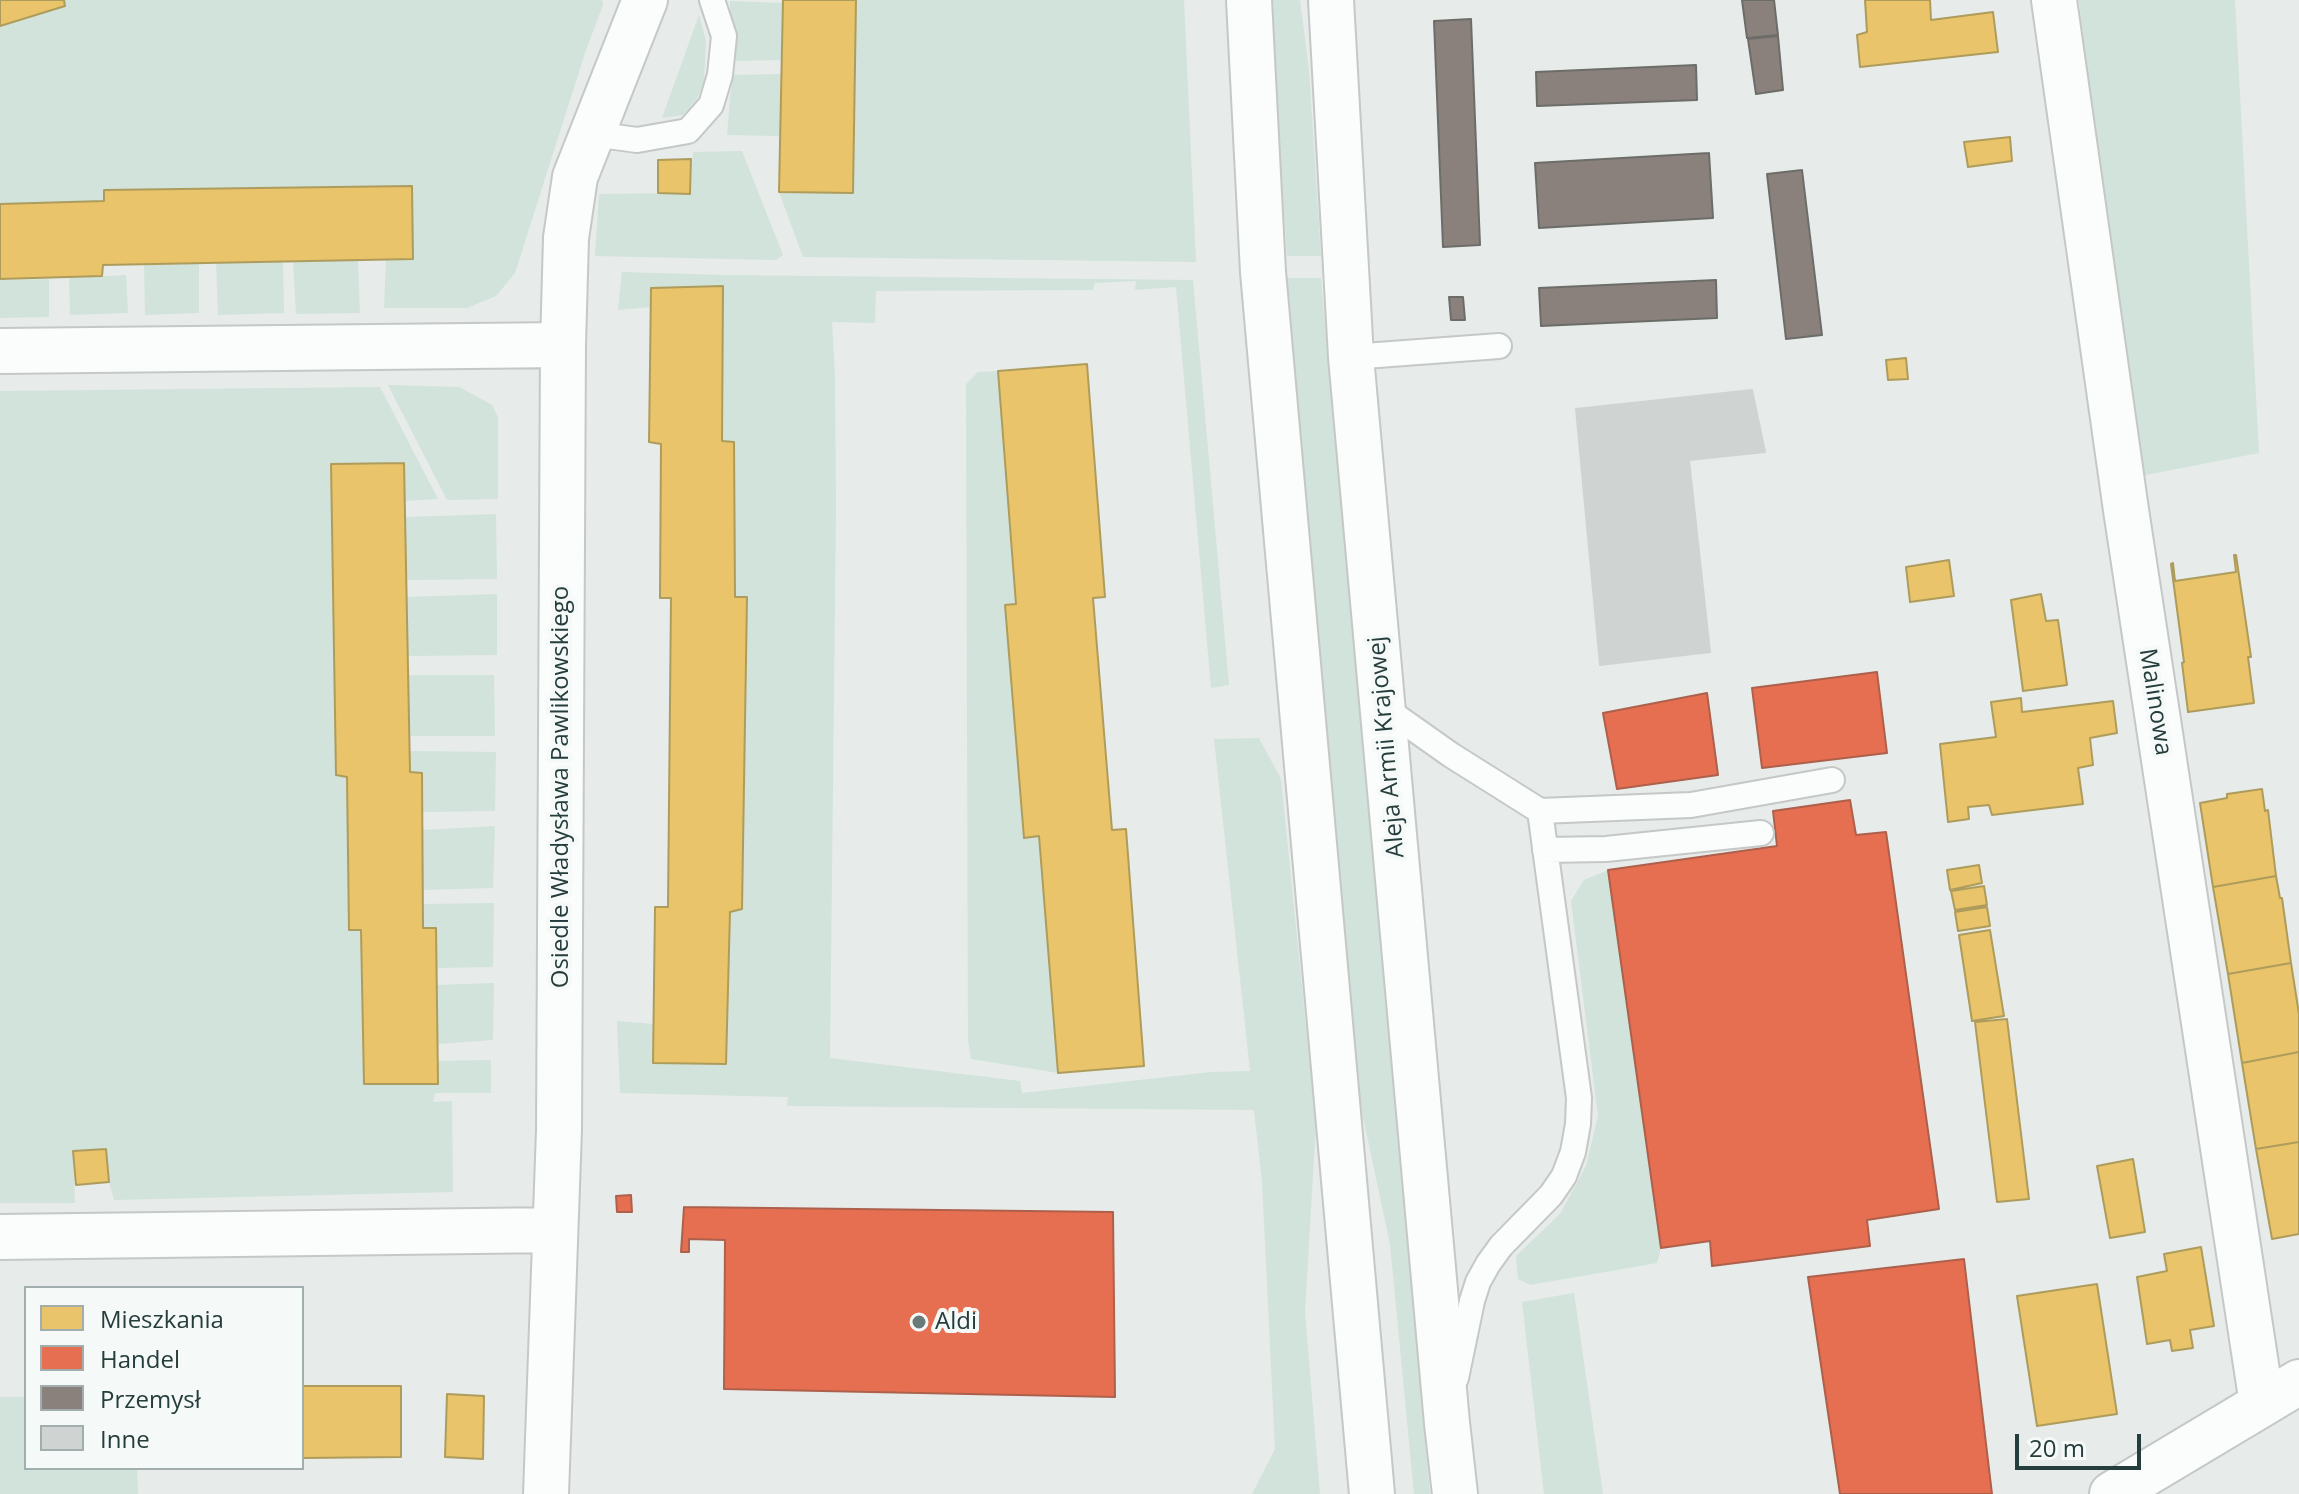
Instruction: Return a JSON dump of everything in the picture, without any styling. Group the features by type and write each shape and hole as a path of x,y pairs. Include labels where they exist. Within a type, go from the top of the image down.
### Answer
{"street":[{"name":"Osiedle Władysława Pawlikowskiego","path":"546,1494 559,1130 566,238 575,177 645,0"},
{"path":"1249,0 1263,272 1372,1494"},
{"name":"Aleja Armii Krajowej","path":"1331,0 1351,357 1455,1494"},
{"name":"Malinowa","path":"2054,0 2131,542 2281,1393 2112,1494"},
{"path":"0,351 563,345"},
{"path":"0,1237 555,1230"}],"lane":[{"path":"593,134 637,140 688,131 711,105 720,75 724,36 712,0"},
{"path":"1351,357 1499,346"},
{"path":"1383,707 1451,755 1540,811 1691,805 1832,780"},
{"path":"1447,1423 1478,1282 1501,1246 1551,1195 1564,1176 1573,1152 1578,1124 1579,1098 1540,811"},
{"path":"1545,850 1606,849 1761,833"}],"shaded area":[{"path":"64,0 602,0 603,5 515,273 496,296 467,308 384,308 386,260 413,259 412,186 105,190 104,201 0,204 0,26 65,6"},
{"path":"856,0 1184,0 1196,262 803,257 779,192 853,193"},
{"path":"1268,0 1300,0 1309,70 1321,256 1287,256"},
{"path":"2079,0 2235,0 2259,453 2130,478"},
{"path":"730,1 783,3 782,60 729,61"},
{"path":"699,15 706,41 704,81 697,99 683,115 662,118"},
{"path":"781,74 780,136 727,135 732,75"},
{"path":"742,151 783,255 776,260 595,256 599,194 690,193 693,152"},
{"path":"358,260 360,313 296,314 293,261"},
{"path":"283,262 284,313 218,315 216,263"},
{"path":"199,263 199,313 145,315 144,264"},
{"path":"622,272 1193,280 1229,685 1211,688 1176,287 1135,290 1136,281 1095,283 1093,290 876,291 875,323 832,322 836,508 830,1058 1020,1081 1022,1093 1211,1072 1250,1071 1214,739 1259,738 1281,779 1316,1124 1305,1312 1320,1494 1252,1494 1275,1449 1262,1182 1254,1110 787,1106 788,1097 620,1093 617,1021 654,1024 654,1063 726,1064 730,912 742,909 747,598 735,597 734,442 722,441 723,287 651,288 651,307 618,310"},
{"path":"126,275 128,313 70,315 69,278"},
{"path":"1286,278 1321,278 1430,1494 1414,1494 1390,1244 1357,1089"},
{"path":"49,279 49,317 0,318 0,280"},
{"path":"998,371 1016,604 1006,605 1025,838 1039,836 1058,1073 971,1059 968,1040 966,384 978,372"},
{"path":"388,385 459,387 492,405 498,417 498,499 447,500"},
{"path":"380,387 438,499 405,501 331,465 336,775 347,777 349,929 361,930 364,1083 437,1084 437,1061 491,1060 491,1093 435,1093 433,1102 452,1101 453,1192 114,1200 106,1150 85,1150 73,1151 75,1203 0,1203 0,391"},
{"path":"496,514 497,579 406,580 405,517"},
{"path":"497,594 497,655 407,656 406,597"},
{"path":"407,675 494,675 495,736 409,736"},
{"path":"409,751 496,752 495,811 422,812 422,773 410,772"},
{"path":"495,826 493,888 423,890 422,830"},
{"path":"1608,870 1661,1248 1657,1263 1530,1285 1518,1279 1516,1256 1560,1214 1586,1166 1598,1116 1571,901 1584,880"},
{"path":"494,903 493,967 437,968 436,928 423,928 423,904"},
{"path":"494,983 493,1040 437,1044 437,985"},
{"path":"1574,1293 1603,1494 1544,1494 1522,1302"},
{"path":"0,1397 24,1397 24,1470 137,1470 138,1494 0,1494"}],"building: Mieszkania":[{"path":"0,0 64,0 65,6 0,26"},
{"path":"783,0 856,0 853,193 779,192"},
{"path":"1865,0 1930,0 1931,20 1993,12 1998,52 1860,67 1857,35 1867,32"},
{"path":"2010,137 2012,161 1968,167 1964,142"},
{"path":"691,159 690,194 658,193 658,160"},
{"path":"412,186 413,259 103,265 102,276 0,279 0,204 104,201 104,190"},
{"path":"723,286 722,441 734,442 735,597 747,597 742,909 730,912 726,1064 653,1063 655,907 668,907 671,598 660,598 661,444 649,442 651,288"},
{"path":"1906,358 1908,379 1888,380 1886,360"},
{"path":"1087,364 1105,597 1093,598 1112,830 1126,829 1144,1066 1058,1073 1039,836 1024,838 1005,605 1016,604 998,371"},
{"path":"404,463 410,772 422,773 423,928 436,928 438,1084 364,1084 361,930 349,930 347,777 336,775 331,464"},
{"path":"2234,555 2251,657 2248,657 2254,703 2188,712 2171,564 2175,581 2236,572"},
{"path":"1949,560 1954,596 1910,602 1906,567"},
{"path":"2041,594 2046,621 2058,620 2067,685 2023,691 2011,600"},
{"path":"2021,698 2022,712 2113,701 2117,733 2090,738 2093,765 2078,768 2083,804 1992,815 1989,805 1968,807 1969,819 1948,822 1940,744 1996,737 1991,702"},
{"path":"2262,789 2265,811 2268,810 2276,876 2213,887 2200,803 2227,798 2227,794"},
{"path":"1979,865 1982,883 1950,890 1947,870"},
{"path":"2276,876 2291,963 2228,974 2213,887"},
{"path":"1984,886 1987,905 1955,910 1951,891"},
{"path":"1987,907 1990,926 1958,931 1955,912"},
{"path":"1990,930 2004,1016 1972,1021 1959,935"},
{"path":"2291,963 2299,1014 2299,1052 2242,1063 2228,974"},
{"path":"2007,1019 2029,1199 1997,1202 1975,1022"},
{"path":"2299,1052 2299,1142 2256,1149 2242,1063"},
{"path":"2299,1142 2299,1234 2272,1239 2256,1149"},
{"path":"106,1149 109,1182 76,1185 73,1151"},
{"path":"2133,1159 2145,1232 2110,1238 2097,1166"},
{"path":"2201,1247 2214,1326 2190,1330 2193,1348 2172,1351 2170,1340 2147,1344 2137,1277 2167,1271 2164,1254"},
{"path":"2097,1284 2117,1414 2037,1426 2017,1296"},
{"path":"304,1386 401,1386 401,1457 304,1458"},
{"path":"447,1394 484,1396 483,1459 445,1457"}],"building: Handel":[{"path":"1877,672 1887,753 1762,768 1752,688"},
{"path":"1707,693 1718,775 1617,789 1603,713"},
{"path":"1850,800 1856,835 1886,832 1939,1209 1867,1220 1870,1246 1712,1266 1710,1241 1661,1248 1608,870 1777,846 1773,811"},
{"path":"631,1195 632,1212 617,1212 616,1196"},
{"name":"Aldi","path":"684,1207 1113,1212 1115,1397 724,1389 725,1240 689,1239 689,1252 681,1252"},
{"path":"1964,1259 1992,1494 1840,1494 1808,1277"}],"building: Przemysł":[{"path":"1742,0 1774,0 1778,35 1747,38"},
{"path":"1471,19 1480,245 1443,247 1434,21"},
{"path":"1778,36 1783,90 1756,94 1748,39"},
{"path":"1696,65 1697,100 1537,106 1536,72"},
{"path":"1709,153 1713,218 1539,228 1535,163"},
{"path":"1802,170 1822,335 1786,339 1767,174"},
{"path":"1716,280 1717,318 1541,326 1539,288"},
{"path":"1449,297 1463,297 1465,320 1451,320"}],"building: Inne":[{"path":"1752,390 1765,452 1689,460 1710,652 1600,665 1576,409"}],"place":[{"name":"Aldi","path":"919,1322"}]}
